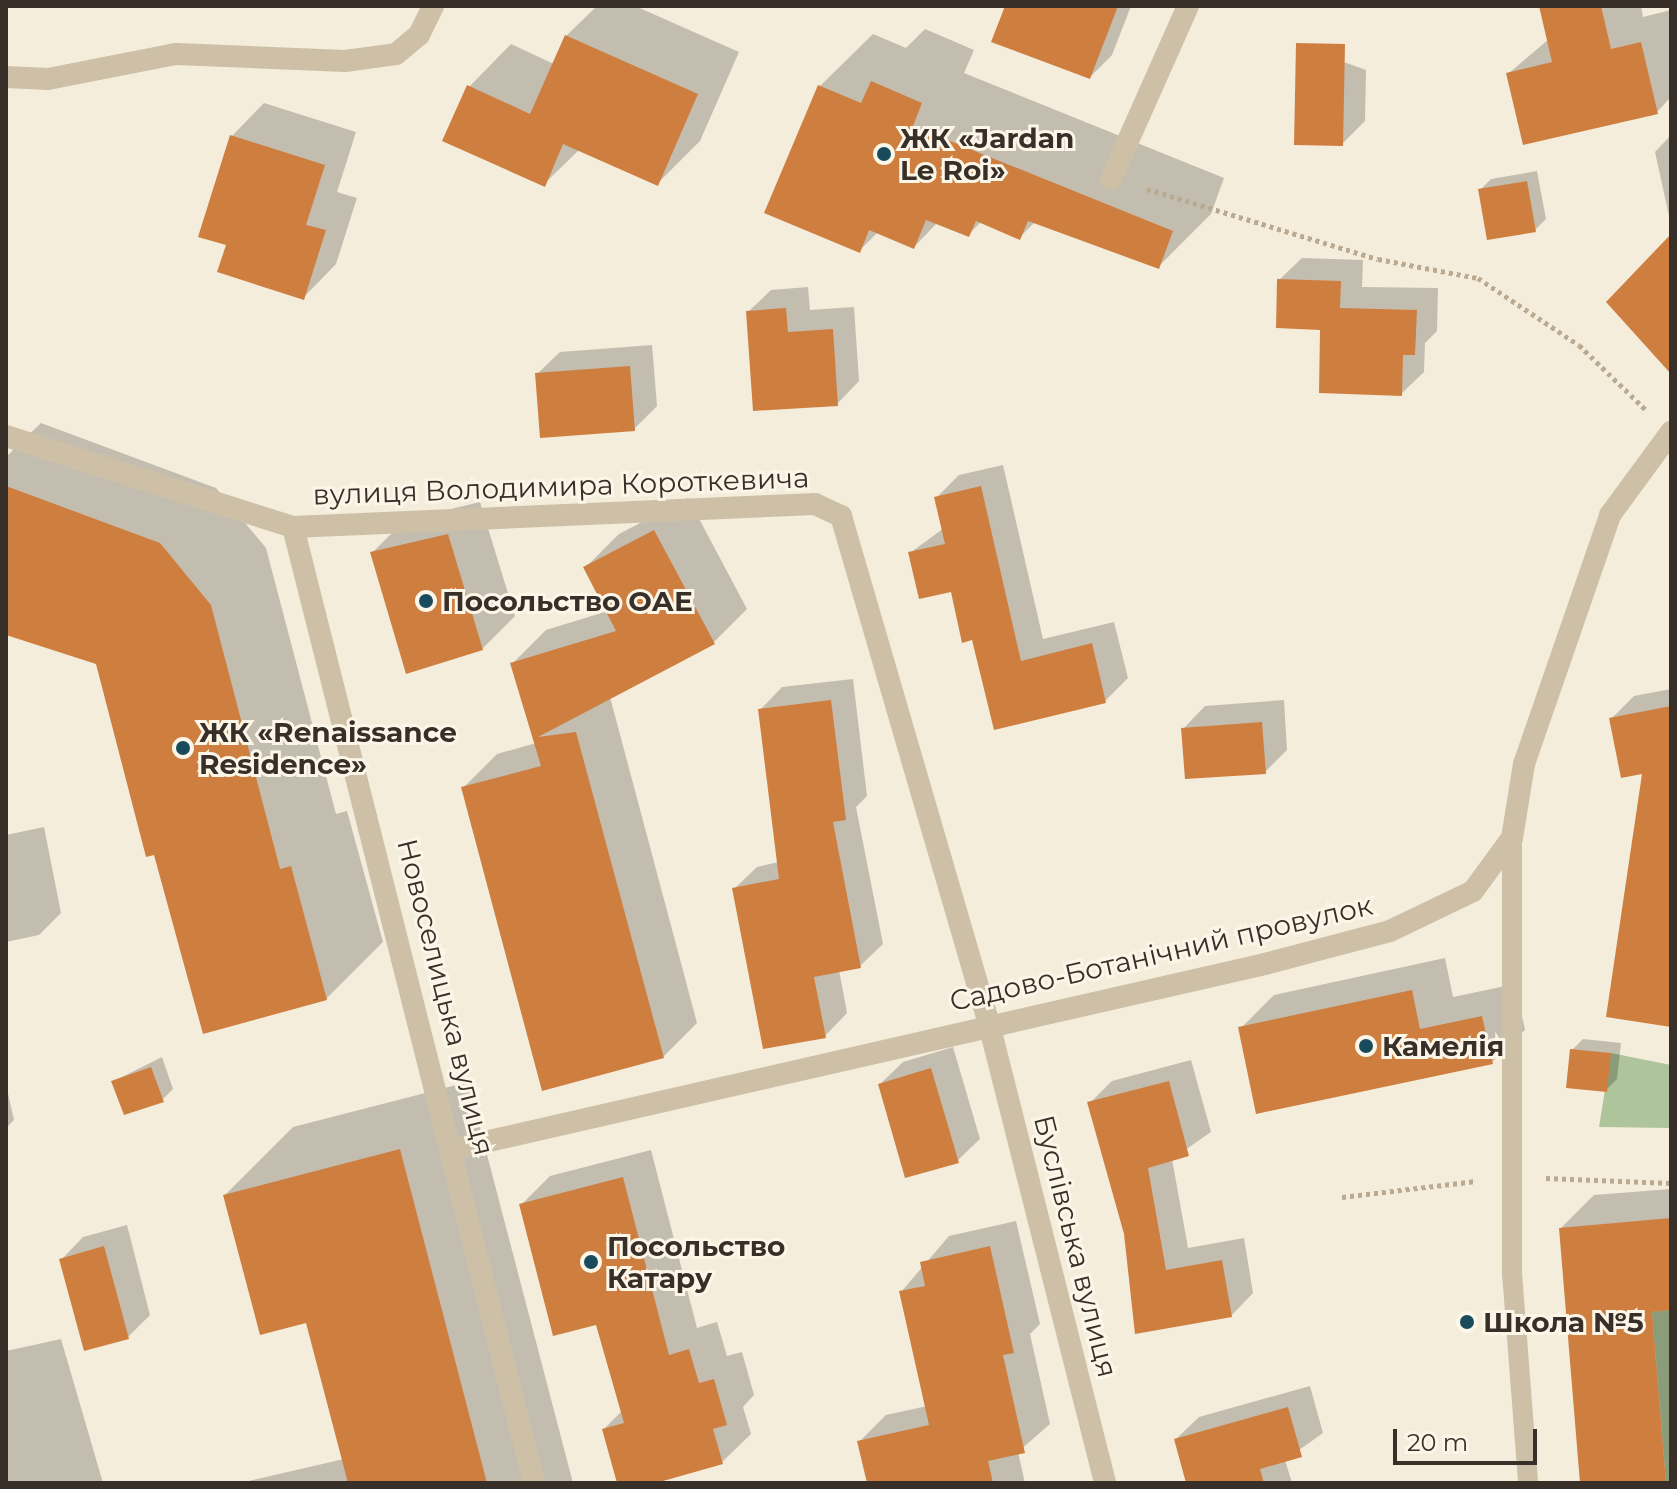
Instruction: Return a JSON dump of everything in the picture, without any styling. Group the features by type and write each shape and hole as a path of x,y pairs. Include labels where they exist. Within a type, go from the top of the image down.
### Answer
{"street":[{"path":"6,77 48,79 176,54 345,61 396,54 419,35 433,6"},
{"path":"1111,179 1188,6"},
{"name":"Садово-Ботанічний провулок","path":"454,1149 1390,931 1473,891 1512,838 1524,764 1610,515 1670,432"},
{"name":"вулиця Володимира Короткевича","path":"6,436 293,527 341,519 829,508 854,543 989,1024"},
{"name":"Новоселицька вулиця","path":"293,527 454,1149 534,1483"},
{"name":"Буслівська вулиця","path":"989,1024 1105,1483"}],"lane":[{"path":"1512,838 1512,1273 1528,1483"}],"path":[{"path":"1111,179 1378,259 1478,278 1579,345 1670,432"}],"green space":[{"path":"1611,1053 1671,1065 1671,1128 1599,1127"},
{"path":"1671,1310 1671,1483 1666,1483 1652,1312"}],"building":[{"path":"1005,6 1118,6 1090,79 991,42"},
{"path":"1539,6 1601,6 1611,49 1641,42 1658,114 1523,145 1506,73 1552,62"},
{"path":"565,35 698,94 658,186 563,144 545,187 442,141 467,85 530,114"},
{"path":"1296,43 1345,44 1343,146 1294,145"},
{"name":"ЖК «Jardan Le Roi»","path":"871,81 922,103 913,126 1173,231 1159,269 1028,221 1020,240 976,221 969,237 926,220 914,249 869,230 860,253 764,213 818,85 861,103"},
{"path":"230,135 325,165 306,225 326,230 304,300 217,272 226,245 198,237"},
{"path":"1527,181 1536,232 1487,240 1478,189"},
{"path":"1671,234 1671,374 1606,302"},
{"path":"1277,279 1341,281 1340,308 1417,310 1415,355 1403,355 1402,396 1319,393 1320,330 1276,328"},
{"path":"786,308 788,332 833,329 838,406 753,411 746,311"},
{"path":"630,366 635,431 540,438 535,373"},
{"name":"ЖК «Renaissance Residence»","path":"6,486 160,543 211,605 280,869 291,866 327,1000 203,1034 154,855 146,857 96,664 6,635"},
{"path":"981,486 1021,661 1092,643 1106,703 994,730 972,640 962,643 951,592 919,599 908,552 945,544 934,497"},
{"path":"654,530 715,644 538,737 576,732 664,1058 542,1091 461,787 541,766 510,663 616,631 583,567"},
{"name":"Посольство ОАЕ","path":"448,534 483,650 406,674 370,552"},
{"path":"831,700 846,820 833,822 861,968 814,977 826,1038 763,1049 732,888 779,879 758,709"},
{"path":"1671,706 1671,1027 1606,1017 1642,774 1621,778 1609,718"},
{"path":"1262,722 1266,774 1185,779 1181,728"},
{"name":"Камелія","path":"1412,990 1420,1029 1482,1016 1493,1064 1256,1114 1238,1027"},
{"path":"1570,1049 1611,1053 1607,1092 1566,1088"},
{"path":"151,1067 164,1102 124,1115 111,1081"},
{"path":"931,1068 959,1163 905,1178 878,1084"},
{"path":"1169,1081 1189,1156 1148,1168 1166,1270 1222,1260 1232,1317 1135,1334 1124,1234 1087,1102"},
{"path":"400,1149 487,1483 348,1483 306,1323 260,1335 223,1195"},
{"path":"623,1177 669,1355 689,1349 699,1383 714,1379 727,1425 713,1429 723,1464 656,1483 617,1483 602,1429 624,1423 596,1325 553,1336 519,1204"},
{"path":"1671,1218 1671,1310 1652,1312 1666,1483 1580,1483 1559,1228"},
{"path":"104,1246 129,1339 84,1351 59,1259"},
{"path":"990,1246 1014,1353 1003,1355 1025,1453 988,1461 993,1483 867,1483 857,1441 929,1425 899,1291 925,1286 920,1262"},
{"path":"1288,1407 1302,1457 1260,1469 1264,1483 1186,1483 1174,1439"}],"place":[{"name":"ЖК «Jardan Le Roi»","path":"884,154"},
{"name":"Посольство ОАЕ","path":"426,601"},
{"name":"ЖК «Renaissance Residence»","path":"183,748"},
{"name":"Камелія","path":"1366,1046"},
{"name":"Посольство Катару","path":"591,1262"},
{"name":"Школа №5","path":"1467,1322"}]}
